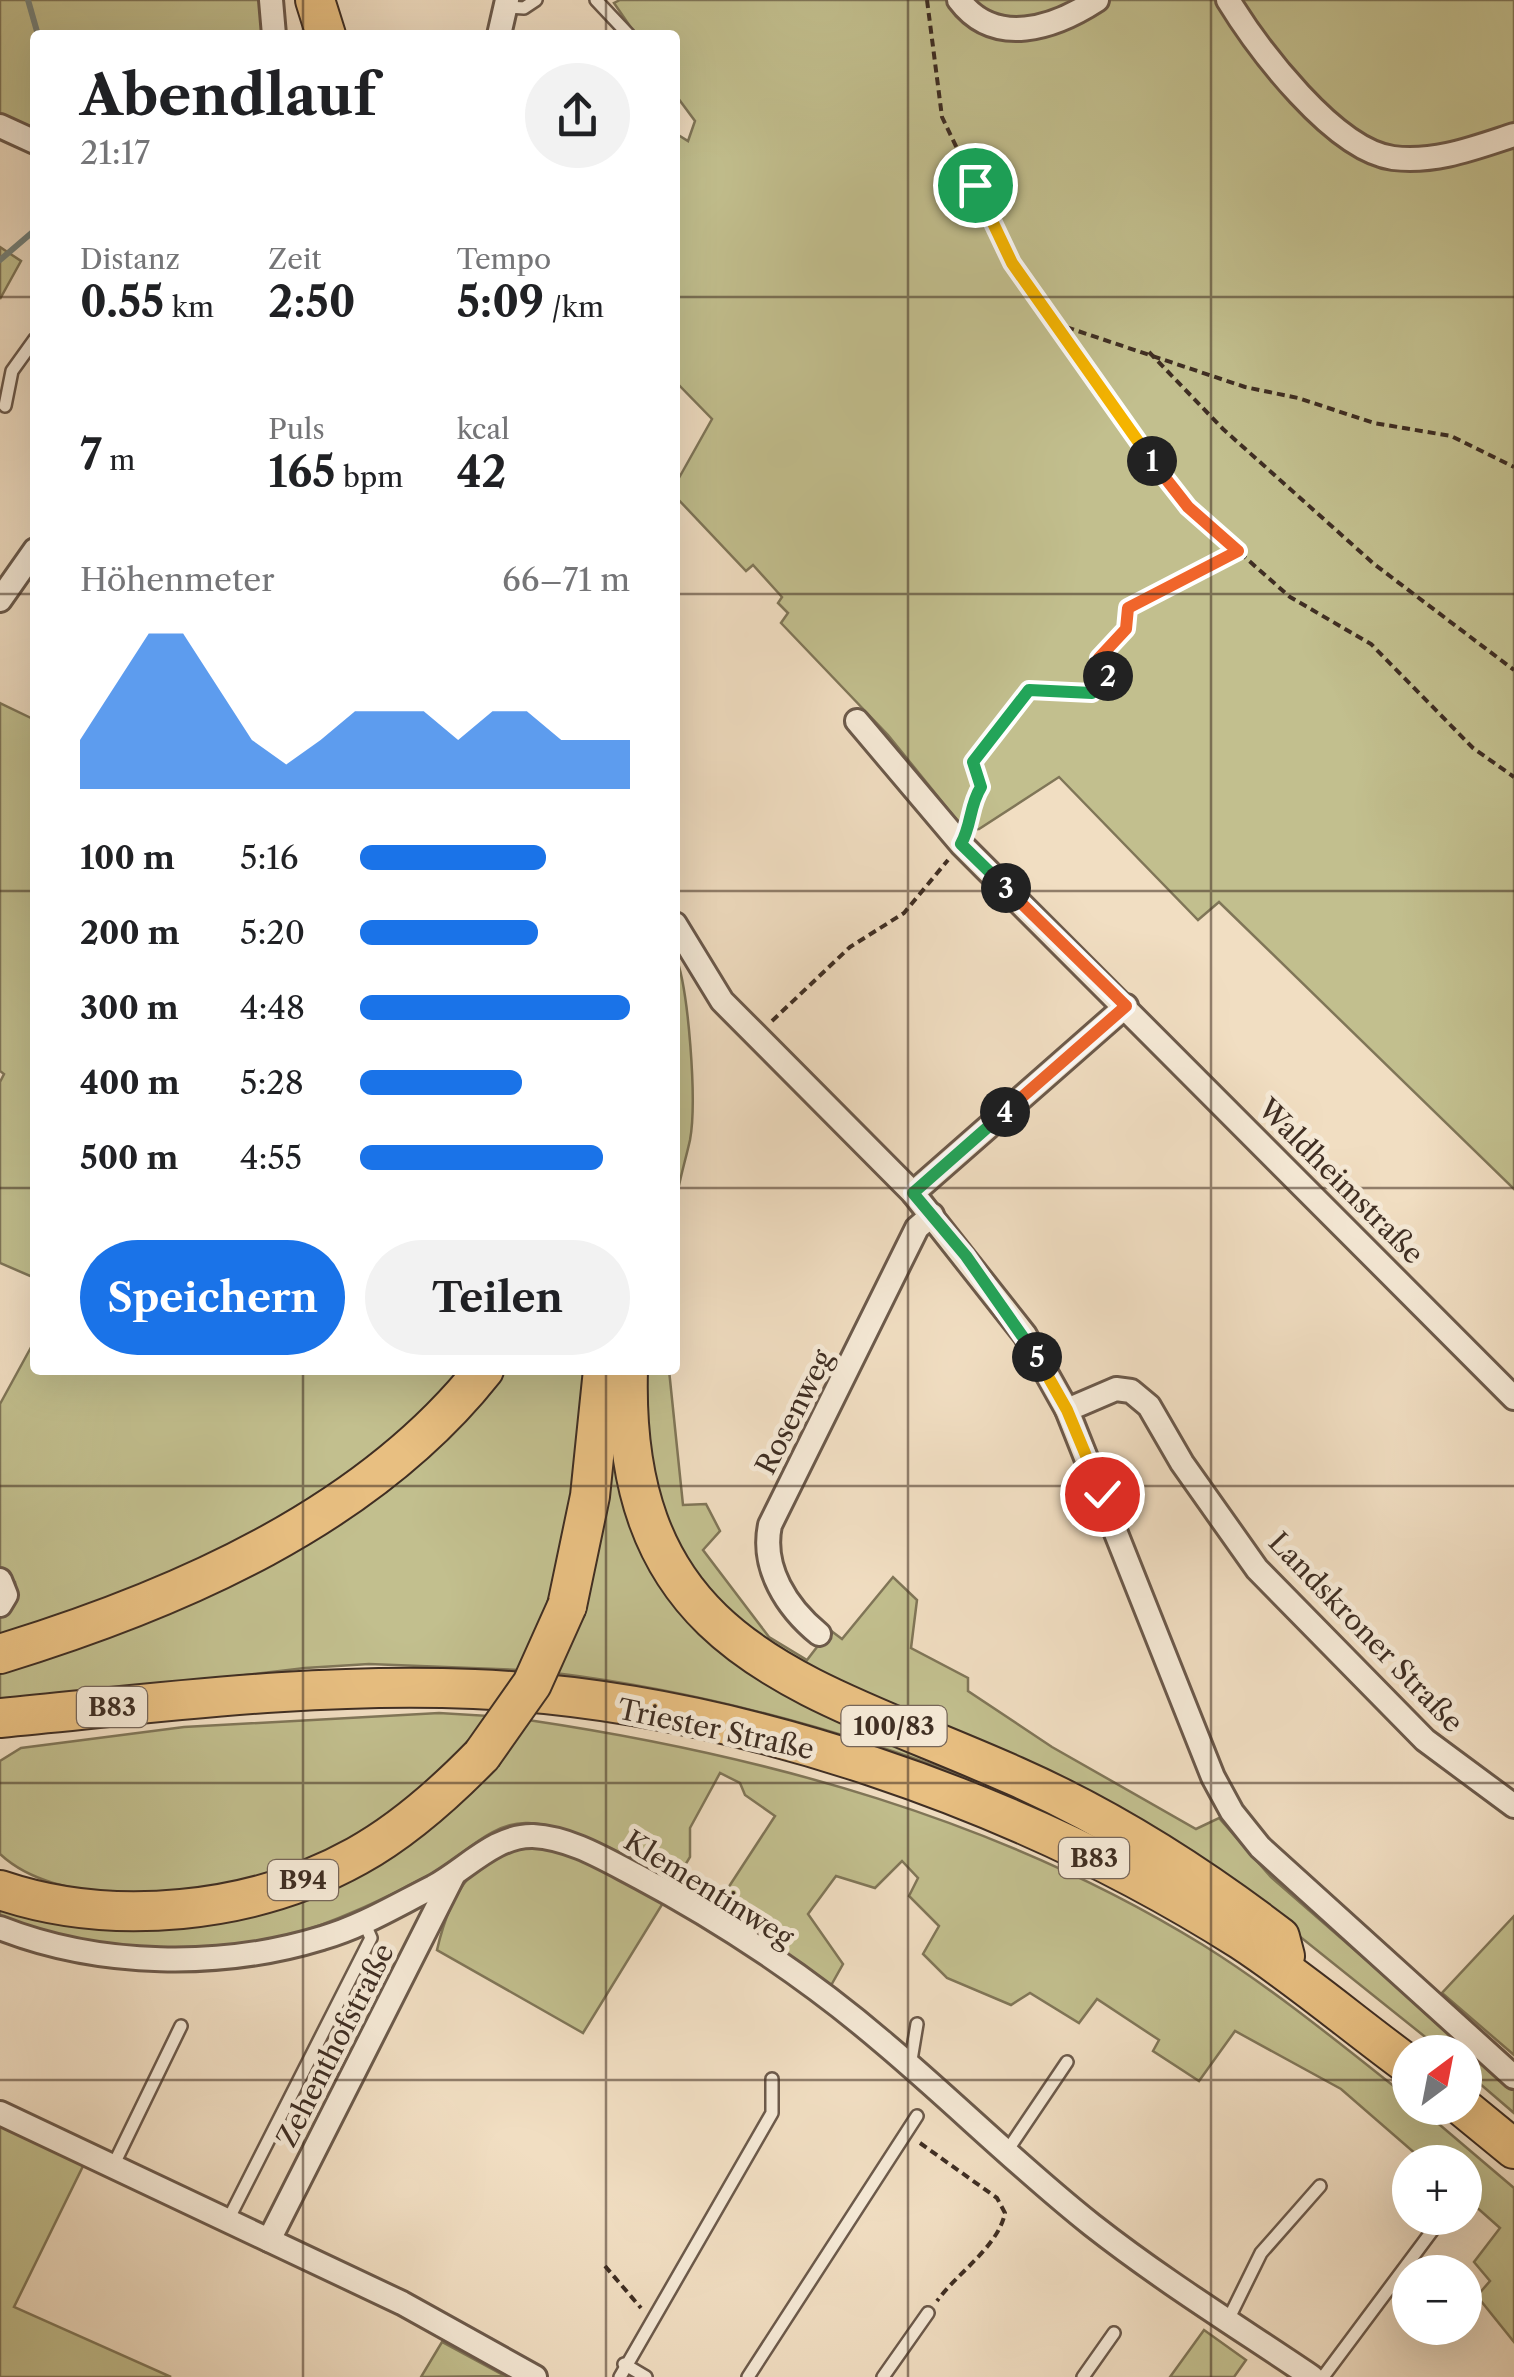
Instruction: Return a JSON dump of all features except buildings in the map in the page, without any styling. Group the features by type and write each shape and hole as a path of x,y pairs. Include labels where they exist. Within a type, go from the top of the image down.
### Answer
{"main road":[{"path":"315,0 324,30"},
{"path":"0,1654 161,1596 272,1542 354,1492 414,1446 479,1375"},
{"name":"B94","path":"86,1906 138,1911 198,1908 302,1881 356,1857 403,1826 482,1755 532,1684 566,1606 590,1496 602,1375"},
{"name":"100/83","path":"628,1375 629,1428 638,1487 656,1536 680,1580 730,1639 816,1694 1016,1776 1146,1844 1280,1937 1291,1978"},
{"name":"Triester Straße","path":"0,1718 333,1688 497,1690 668,1715 847,1759 1023,1824 1116,1868 1243,1942 1392,2053"},
{"path":"0,1746 44,1732 143,1722 224,1696"},
{"path":"0,1869 86,1906"},
{"path":"0,1890 49,1907 86,1906"},
{"path":"1482,2122 1514,2148"}],"street":[{"path":"271,0 274,30"},
{"path":"959,0 990,26 1010,32 1029,30 1097,0"},
{"path":"1228,0 1265,52 1324,117 1368,150 1392,158 1444,158 1514,135"},
{"path":"501,30 506,4"},
{"path":"0,126 30,140"},
{"path":"0,600 30,557"},
{"name":"Waldheimstraße","path":"857,721 961,844 1514,1398"},
{"path":"680,933 698,966 754,1038 913,1193 1024,1335 1067,1410 1213,1778 1232,1812 1302,1889 1514,2077"},
{"path":"913,1193 1126,1006"},
{"name":"Rosenweg","path":"820,1634 785,1598 766,1545 770,1524 917,1228 932,1216"},
{"name":"Landskroner Straße","path":"1067,1410 1116,1389 1131,1391 1149,1406 1182,1463 1257,1569 1424,1740 1514,1806"},
{"path":"0,1580 6,1595 0,1605"},
{"name":"Klementinweg","path":"0,1928 64,1948 170,1959 280,1949 364,1922 453,1876 500,1842 528,1836 570,1844 667,1892 762,1954 910,2066 1090,2223 1312,2377"},
{"name":"Zehenthofstraße","path":"270,2240 453,1876"},
{"path":"0,2113 402,2303 535,2377"}],"lane":[{"path":"506,4 524,8 536,0"},
{"path":"596,0 624,30"},
{"path":"5,406 12,372 30,346"},
{"path":"228,2220 371,1938 364,1922"},
{"path":"910,2066 917,2024"},
{"path":"113,2166 180,2026"},
{"path":"1006,2151 1067,2062"},
{"path":"646,2377 622,2370 772,2113 772,2079"},
{"path":"748,2377 917,2116"},
{"path":"1228,2320 1261,2253 1320,2186"},
{"path":"1322,2377 1429,2235"},
{"path":"883,2377 928,2313"},
{"path":"1083,2377 1114,2333"}],"path":[{"path":"927,0 942,117 1012,263 1116,415 1188,507 1290,597 1371,644 1473,748 1514,777"},
{"path":"1054,323 1245,387 1298,398 1374,424 1451,436 1514,467"},
{"path":"1149,352 1224,430 1374,564 1514,670"},
{"path":"754,1038 850,948 904,914 961,844 972,824 970,804 981,787 973,762 1029,690 1092,693 1108,678 1099,658 1126,629 1128,608 1238,551"},
{"path":"906,2133 997,2198 1005,2213 977,2257 954,2276 928,2313"},
{"path":"606,2266 652,2316"}],"shaded area":[{"path":"0,0 265,0 266,30 30,30 30,128 0,118"},
{"path":"1514,0 1514,1189 1219,902 1198,920 1059,777 979,829 965,830 888,735 781,623 788,613 778,603 782,597 753,565 746,571 680,501 680,476 712,419 680,386 680,136 688,141 695,121 680,101 680,30 633,30 614,3"},
{"path":"0,247 21,261 0,299"},
{"path":"0,703 30,718 30,1276 0,1263 0,1082 4,1074 0,1071"},
{"path":"680,970 690,1046 690,1140 680,1183"},
{"path":"30,1349 30,1375 468,1375 393,1451 196,1566 0,1645 0,1613 8,1612 16,1601 15,1582 0,1569 0,1404"},
{"path":"490,1375 589,1375 561,1572 520,1670 369,1664 305,1668 0,1704 0,1665 160,1607"},
{"path":"637,1375 670,1375 683,1505 706,1504 720,1531 703,1550 769,1637 807,1660 830,1630 842,1639 893,1577 917,1600 911,1648 968,1678 968,1691 1052,1747 1196,1829 1219,1818 1271,1877 1452,2035 1423,2035 1273,1915 837,1691 709,1600 655,1508"},
{"path":"612,1435 665,1575 1017,1797 904,1755 790,1720 674,1692 555,1673"},
{"path":"439,1713 490,1716 413,1795 370,1827 275,1874 223,1887 169,1894 113,1893 53,1883 12,1864 0,1854 0,1761 21,1748 184,1727"},
{"path":"528,1720 616,1735 791,1773 877,1798 1045,1862 1203,1945 1334,2039 1392,2085 1392,2125 1440,2125 1463,2145 1405,2145 1341,2089 1235,2031 1199,2081 1153,2051 1159,2040 1097,1999 1079,2023 1030,1993 1011,2005 947,1978 923,1954 939,1926 909,1896 918,1878 902,1861 875,1888 836,1876 808,1914 843,1964 829,1989 715,1908 775,1816 745,1795 740,1783 720,1773 690,1828 690,1857 675,1882 585,1837 528,1823 501,1828 429,1875 321,1925 216,1950 133,1952 83,1944 0,1921 0,1899 256,1912"},
{"path":"537,1846 578,1857 663,1903 583,2033 437,1950 449,1910 468,1878 497,1856"},
{"path":"1514,1916 1514,2055 1442,1993"},
{"path":"1482,2061 1514,2089 1514,2113 1482,2086"},
{"path":"0,2124 84,2164 14,2307 171,2377 0,2377"},
{"path":"1482,2161 1514,2188 1514,2342 1482,2302 1482,2290 1490,2281 1482,2272 1479,2255 1500,2228 1482,2212"},
{"path":"1204,2330 1246,2360 1234,2377 1170,2377"},
{"path":"442,2342 505,2376 421,2377"}],"waterway":[{"path":"28,0 37,30"},
{"path":"0,260 30,234"}],"route":[{"path":"975,185 1012,263 1116,415 1188,507 1238,551 1128,608 1126,629 1099,658 1108,678 1092,693 1029,690 973,762 981,787 970,804 972,824 961,844 1126,1006 913,1193 1024,1335 1067,1410 1102,1494"}]}
